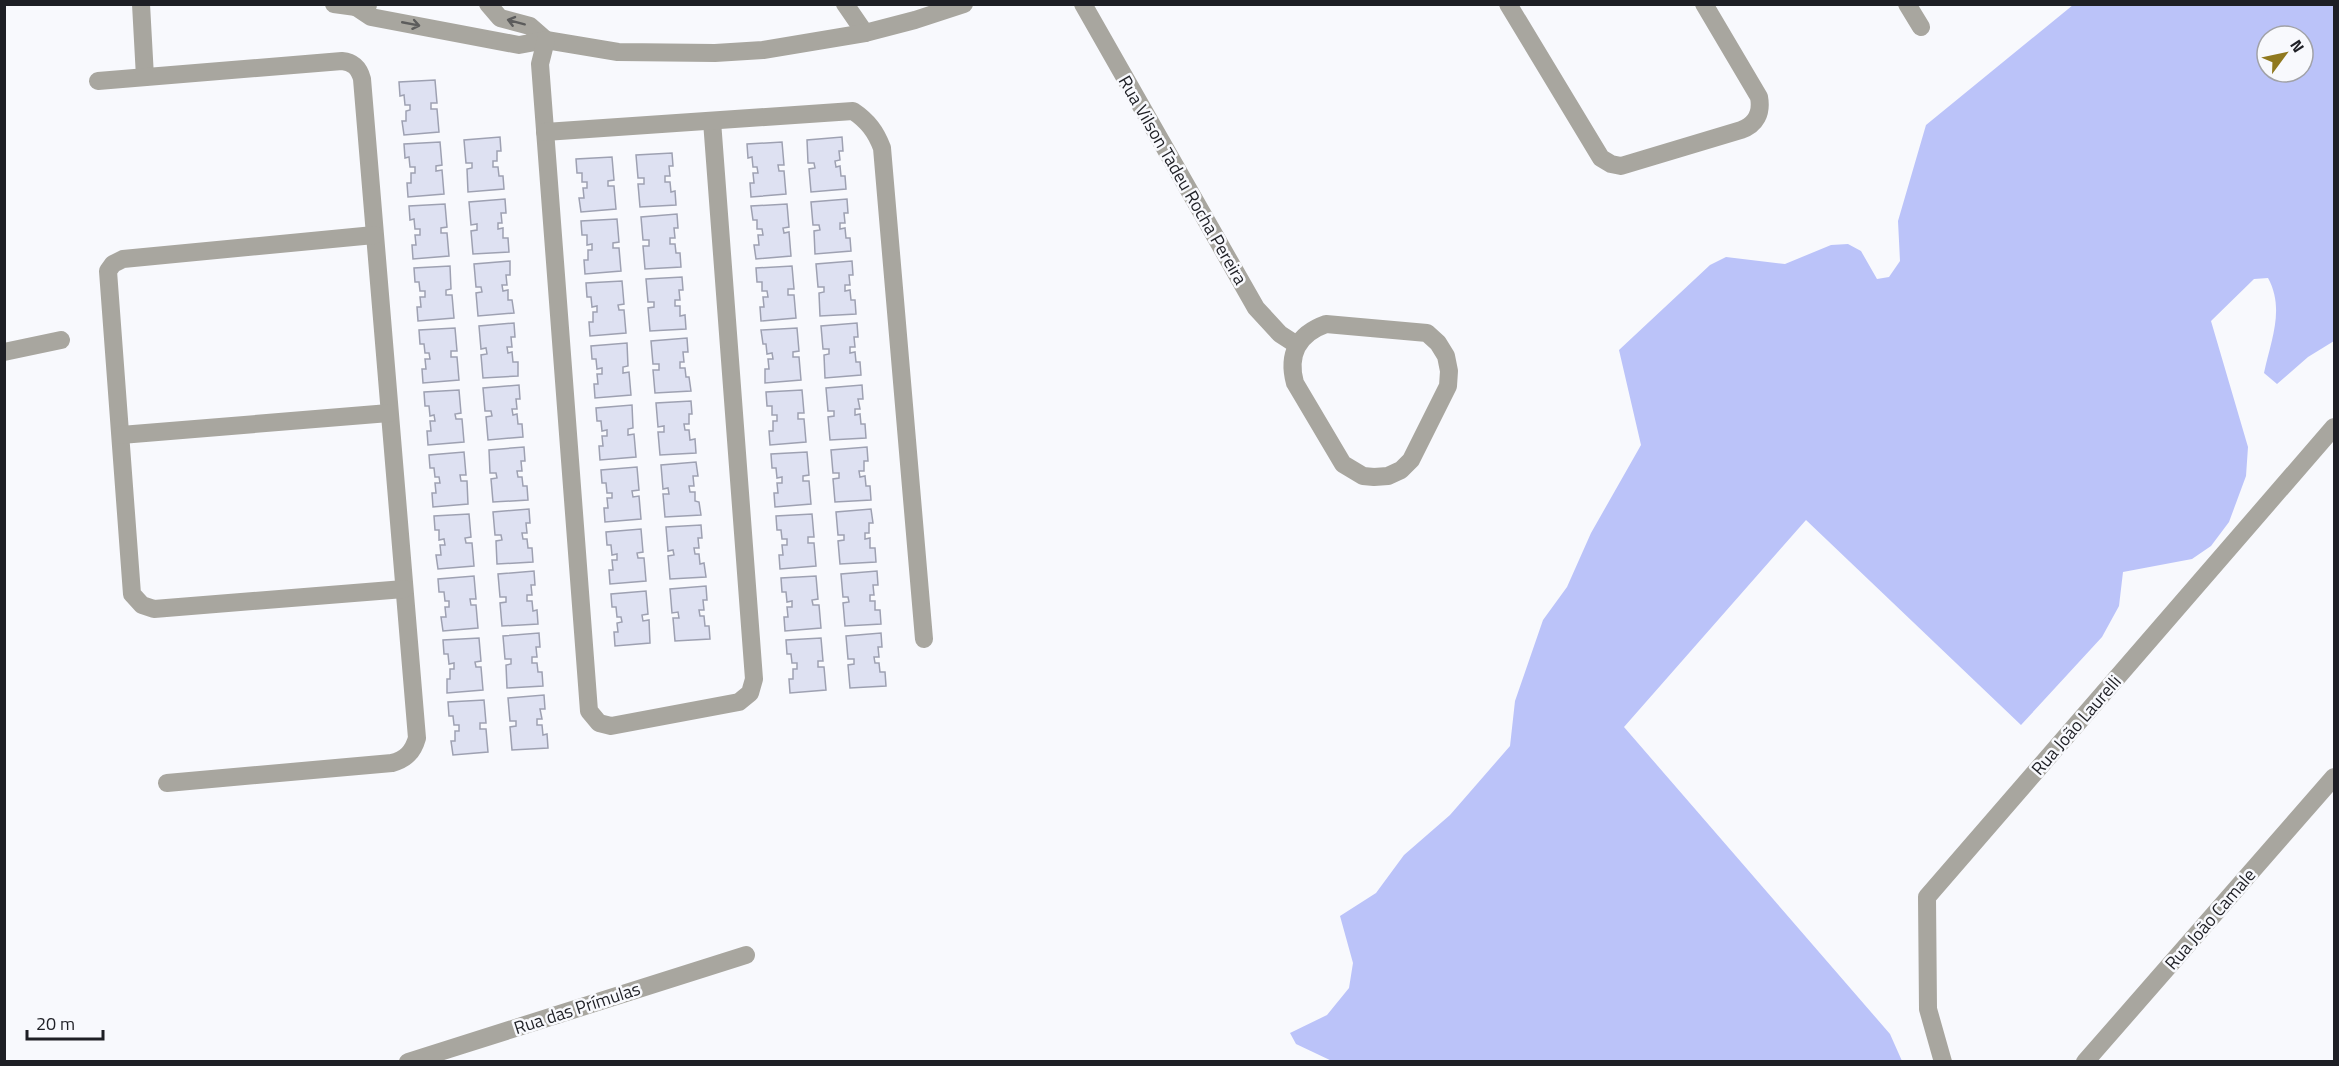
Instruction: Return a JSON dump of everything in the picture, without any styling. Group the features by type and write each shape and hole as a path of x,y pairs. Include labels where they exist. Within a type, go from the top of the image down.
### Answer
{"street":[{"path":"141,4 145,77"},
{"path":"334,4 363,6 371,17 519,45 546,40 618,52 715,53 783,47 865,33 964,4"},
{"path":"488,4 500,18 530,26 546,40"},
{"path":"845,4 865,33"},
{"name":"Rua Vilson Tadeu Rocha Pereira","path":"1083,4 1256,308 1280,334 1297,345"},
{"path":"1508,4 1601,158 1611,164 1621,166 1741,130 1753,124 1757,118 1759,98 1704,4"},
{"path":"1907,4 1921,27"},
{"path":"546,40 540,64 589,711 599,723 611,726 739,702 750,693 754,679 712,121"},
{"path":"98,81 342,61 355,65 362,79 417,738 411,752 406,757 392,763 166,783"},
{"path":"545,132 853,111 867,121 882,148 924,639"},
{"path":"374,235 123,259 113,264 108,270 132,594 142,605 154,609 404,589"},
{"path":"1326,324 1427,333 1438,343 1446,356 1449,371 1448,386 1411,460 1401,470 1388,476 1363,476 1342,464 1295,383 1292,357 1297,345 1304,335 1326,324"},
{"path":"4,352 61,340"},
{"path":"121,435 389,413"},
{"name":"Rua João Laurelli","path":"1943,1062 1928,1009 1927,897 2334,427"},
{"name":"Rua João Camale","path":"2085,1062 2334,777"},
{"name":"Rua das Prímulas","path":"408,1062 746,955"}],"shaded area":[{"path":"2073,5 2334,5 2334,341 2308,357 2277,384 2264,373 2276,313 2276,301 2268,278 2254,279 2211,321 2248,447 2246,476 2229,522 2211,546 2192,559 2123,572 2119,606 2102,637 2021,725 1806,520 1624,727 1890,1034 1902,1061 1334,1062 1296,1044 1290,1033 1327,1015 1349,988 1353,963 1340,916 1376,893 1404,855 1450,815 1510,746 1515,701 1543,620 1567,587 1591,533 1641,445 1619,350 1710,265 1726,257 1785,264 1831,245 1848,244 1861,251 1877,279 1889,277 1900,261 1898,221 1926,125"}],"building":[{"path":"435,80 437,103 431,103 431,109 437,109 439,132 404,135 402,121 406,121 406,111 410,110 410,105 405,105 404,95 400,96 399,82"},
{"path":"500,137 501,151 497,151 497,161 493,161 493,167 498,167 499,176 503,176 504,189 468,192 467,169 472,168 472,163 466,163 464,140"},
{"path":"842,137 843,151 839,151 840,160 835,161 836,167 840,166 841,176 845,176 846,189 811,192 809,169 815,168 814,163 808,163 807,140"},
{"path":"440,142 442,165 436,166 436,171 442,170 444,194 408,197 407,183 411,183 411,173 415,173 415,167 410,167 409,157 405,158 404,144"},
{"path":"782,142 784,165 778,165 779,171 784,171 786,194 751,197 750,183 754,183 753,173 758,173 757,167 753,167 752,157 748,158 747,144"},
{"path":"672,153 673,166 669,166 670,176 665,176 665,182 670,182 671,192 675,191 676,205 640,207 638,184 644,184 644,178 638,178 636,155"},
{"path":"612,157 614,180 608,181 608,186 614,186 616,209 581,212 579,198 584,198 583,188 587,188 587,182 582,182 582,173 577,173 576,159"},
{"path":"505,199 506,213 501,213 502,223 498,223 498,229 503,228 503,238 508,238 509,252 473,254 471,231 477,230 477,224 471,225 469,202"},
{"path":"847,199 848,213 844,213 845,223 840,223 840,229 845,228 846,238 850,238 851,251 815,254 814,231 820,230 819,225 813,225 811,202"},
{"path":"445,204 447,227 441,228 441,233 447,233 449,256 413,259 412,245 416,245 415,235 420,235 420,229 415,229 414,219 410,220 409,206"},
{"path":"787,204 789,227 783,228 784,233 789,232 791,256 756,259 754,245 759,245 758,235 763,235 762,229 757,229 757,220 753,220 751,206"},
{"path":"677,214 678,228 674,228 675,238 670,238 670,244 675,244 676,253 680,253 681,267 645,269 643,246 649,246 649,240 643,240 641,217"},
{"path":"617,219 619,242 613,243 613,248 619,248 621,271 585,274 584,260 588,260 588,250 592,250 592,244 587,245 587,235 582,235 581,221"},
{"path":"510,261 510,275 506,275 507,285 502,285 503,291 508,290 508,300 512,300 514,313 478,316 476,293 482,292 481,287 476,287 474,264"},
{"path":"852,261 853,275 849,275 850,285 845,285 845,291 850,290 851,300 855,300 856,314 820,316 819,293 824,292 824,287 818,287 816,264"},
{"path":"450,266 451,289 446,290 446,295 452,295 454,318 418,321 417,307 421,307 420,297 425,297 425,291 420,291 419,282 415,282 414,268"},
{"path":"792,266 794,289 788,289 788,295 794,295 796,318 761,321 760,307 764,307 763,297 768,297 767,291 762,291 762,282 757,282 756,268"},
{"path":"682,277 683,290 679,290 680,300 675,300 675,306 680,306 680,316 685,315 686,329 650,331 648,308 654,307 654,302 648,302 646,279"},
{"path":"622,281 624,304 618,305 619,310 624,310 626,333 590,336 589,322 593,322 593,312 597,312 597,306 592,307 591,297 587,297 586,283"},
{"path":"514,323 515,337 511,337 512,347 507,347 508,353 512,352 513,362 518,362 518,376 483,378 481,355 487,354 486,348 481,349 479,326"},
{"path":"857,323 858,337 854,337 855,347 850,347 850,353 855,352 856,362 860,362 861,375 825,378 824,355 829,354 829,349 823,349 821,326"},
{"path":"455,328 457,351 451,351 451,357 457,357 459,380 423,383 422,369 426,369 425,359 430,359 429,353 425,353 424,344 420,344 419,330"},
{"path":"797,328 799,351 793,352 793,357 799,357 801,380 765,383 765,369 769,369 768,359 773,359 772,353 767,354 761,330"},
{"path":"687,338 688,352 683,352 684,362 680,362 680,368 685,368 691,391 655,393 653,370 659,370 659,364 653,364 651,341"},
{"path":"627,343 628,366 623,367 623,373 629,372 631,395 595,398 594,384 598,384 597,374 602,374 602,368 597,369 596,359 592,359 591,346"},
{"path":"519,385 520,399 516,399 517,409 512,409 513,415 517,414 518,424 522,424 523,437 488,440 486,417 492,416 491,411 485,411 483,388"},
{"path":"862,385 863,399 858,399 860,409 855,409 855,415 860,414 861,424 865,424 866,438 830,440 828,417 834,416 834,411 828,411 826,388"},
{"path":"459,390 461,413 455,414 456,419 462,419 464,442 428,445 427,431 431,431 430,421 435,421 434,415 430,416 429,406 425,406 424,392"},
{"path":"802,390 804,413 798,413 798,419 804,419 806,442 770,445 769,431 773,431 773,421 777,421 777,415 772,415 772,406 767,406 766,392"},
{"path":"691,401 692,414 689,414 689,424 684,424 685,430 689,430 690,440 695,439 696,453 660,455 658,432 664,432 664,426 658,427 656,403"},
{"path":"632,405 633,428 628,429 628,435 634,434 636,457 600,460 599,446 603,446 602,436 607,436 607,430 602,431 601,421 597,421 596,408"},
{"path":"524,447 525,461 521,461 522,471 517,471 518,477 522,477 523,486 527,486 528,500 493,502 491,479 497,478 496,473 490,473 489,450"},
{"path":"867,447 868,461 864,461 864,471 859,471 860,477 865,476 866,486 870,486 871,500 835,502 833,479 839,478 839,473 833,473 831,450"},
{"path":"464,452 466,475 460,475 461,481 467,481 468,504 433,507 432,493 436,493 435,483 440,483 439,477 435,477 434,468 430,468 429,455"},
{"path":"807,452 809,475 803,476 803,481 809,481 811,504 775,507 774,493 778,493 777,483 782,483 782,477 777,478 776,468 772,468 771,454"},
{"path":"696,462 698,476 693,476 694,486 689,486 690,492 695,492 695,501 699,502 701,515 665,517 663,494 669,494 668,488 663,489 661,465"},
{"path":"637,467 639,490 632,491 633,497 639,496 641,519 605,522 604,508 608,508 607,498 612,498 612,493 607,493 606,483 602,483 601,470"},
{"path":"529,509 530,523 526,523 527,533 522,533 523,539 527,539 528,548 532,548 533,562 497,564 496,541 502,540 501,535 495,535 493,512"},
{"path":"871,509 873,523 869,523 869,533 865,533 865,539 870,538 870,548 875,548 876,562 840,564 838,541 844,540 844,535 838,535 836,512"},
{"path":"469,514 471,537 465,538 466,543 472,543 474,566 438,569 436,555 441,555 440,545 445,545 444,539 439,540 439,530 435,530 434,516"},
{"path":"812,514 814,537 808,537 808,543 814,543 816,566 780,569 779,555 783,555 782,545 787,545 787,539 782,539 781,530 777,530 776,516"},
{"path":"701,525 702,538 698,538 699,548 694,548 695,554 699,554 700,564 704,563 706,577 670,579 668,556 674,555 673,550 668,551 666,527"},
{"path":"641,529 643,552 637,553 638,558 644,558 646,581 610,584 609,570 613,570 612,560 617,560 617,554 612,555 611,545 607,545 606,532"},
{"path":"534,571 535,585 531,585 532,595 527,595 527,601 532,601 533,611 537,610 538,624 502,626 500,603 506,602 506,597 500,597 498,574"},
{"path":"877,571 878,585 873,585 874,595 870,595 870,601 875,601 875,610 880,610 881,624 845,626 843,603 849,602 848,597 843,597 841,574"},
{"path":"474,576 476,599 470,599 471,605 476,605 478,628 443,631 441,617 446,617 445,607 449,607 449,601 445,601 444,592 439,592 438,579"},
{"path":"816,576 818,599 812,600 813,605 819,605 821,628 785,631 784,617 788,617 787,607 792,607 792,601 787,602 786,592 782,592 781,578"},
{"path":"706,586 707,600 703,600 704,610 699,610 700,616 704,616 705,626 709,626 710,639 675,641 673,618 679,618 678,612 672,613 670,589"},
{"path":"646,591 648,614 642,615 643,621 649,620 650,643 615,646 614,632 618,632 617,623 622,622 621,617 617,617 616,607 612,607 611,594"},
{"path":"539,633 540,647 536,647 537,657 532,657 532,663 537,663 538,672 542,672 543,686 507,688 506,665 511,664 511,659 505,659 503,636"},
{"path":"881,633 882,647 878,647 879,657 874,657 875,663 879,663 880,672 885,672 886,686 850,688 848,665 854,664 854,659 848,659 846,636"},
{"path":"479,638 481,661 475,662 476,667 481,667 483,690 447,693 447,679 450,679 450,669 454,669 454,663 449,664 448,654 444,654 443,640"},
{"path":"821,638 823,661 818,661 818,667 824,667 826,690 790,693 789,679 793,679 793,669 797,669 797,663 792,663 791,654 787,654 786,640"},
{"path":"544,695 545,709 540,709 542,719 537,719 537,725 542,725 543,735 547,734 548,748 512,750 510,727 516,726 516,721 510,721 508,698"},
{"path":"484,700 486,723 480,723 480,729 486,729 488,752 453,755 451,741 455,741 455,731 459,731 459,725 454,725 453,716 449,716 448,702"}]}
